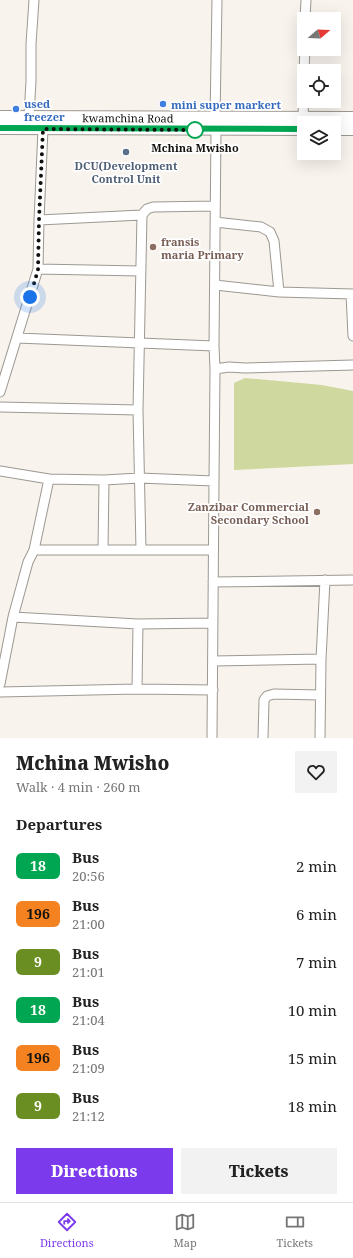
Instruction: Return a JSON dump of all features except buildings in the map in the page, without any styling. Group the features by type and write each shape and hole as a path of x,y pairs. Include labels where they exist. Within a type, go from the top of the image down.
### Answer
{"main road":[{"name":"kwamchina Road","path":"0,117 29,116 216,124"},
{"name":"kwamchina Road","path":"341,119 353,118"},
{"name":"kwamchina Road","path":"0,128 43,129 216,124 297,124"},
{"path":"341,129 353,129"}],"street":[{"path":"29,116 34,0"},
{"path":"212,738 216,369 214,346 217,0"},
{"path":"305,12 306,0"},
{"path":"0,392 38,270 43,129 47,117"},
{"path":"141,550 138,410 142,215 147,209 153,207 215,206"},
{"path":"39,220 142,215"},
{"path":"215,222 261,227 270,232 274,241 279,292"},
{"path":"38,270 140,271"},
{"path":"215,285 279,292 352,294 353,336"},
{"path":"17,338 214,346"},
{"path":"216,369 229,367 353,365"},
{"path":"0,407 138,410"},
{"path":"0,471 49,479 104,480 139,478 214,481"},
{"path":"0,684 13,617 28,562 34,550 49,479"},
{"path":"103,550 104,480"},
{"path":"34,550 213,550"},
{"path":"320,738 324,580"},
{"path":"213,582 353,580"},
{"path":"13,617 138,624 213,623"},
{"path":"137,689 138,624"},
{"path":"213,660 321,659"},
{"path":"0,692 137,689 213,690"},
{"path":"264,738 264,700 268,696 274,694 320,695"}],"green space":[{"path":"245,378 322,385 353,391 353,464 234,470 234,383"}],"bus line":[{"name":"18","path":"0,128 216,130 297,129"}],"place":[{"name":"mini super markert","path":"163,104"},
{"name":"used freezer","path":"16,109"},
{"name":"Mchina Mwisho","path":"195,130"},
{"name":"DCU(Development Control Unit","path":"126,152"},
{"name":"fransis maria Primary","path":"153,247"},
{"name":"Zanzibar Commercial Secondary School","path":"317,512"}],"route":[{"path":"30,297 38,270 43,129 200,130 195,130"}]}
